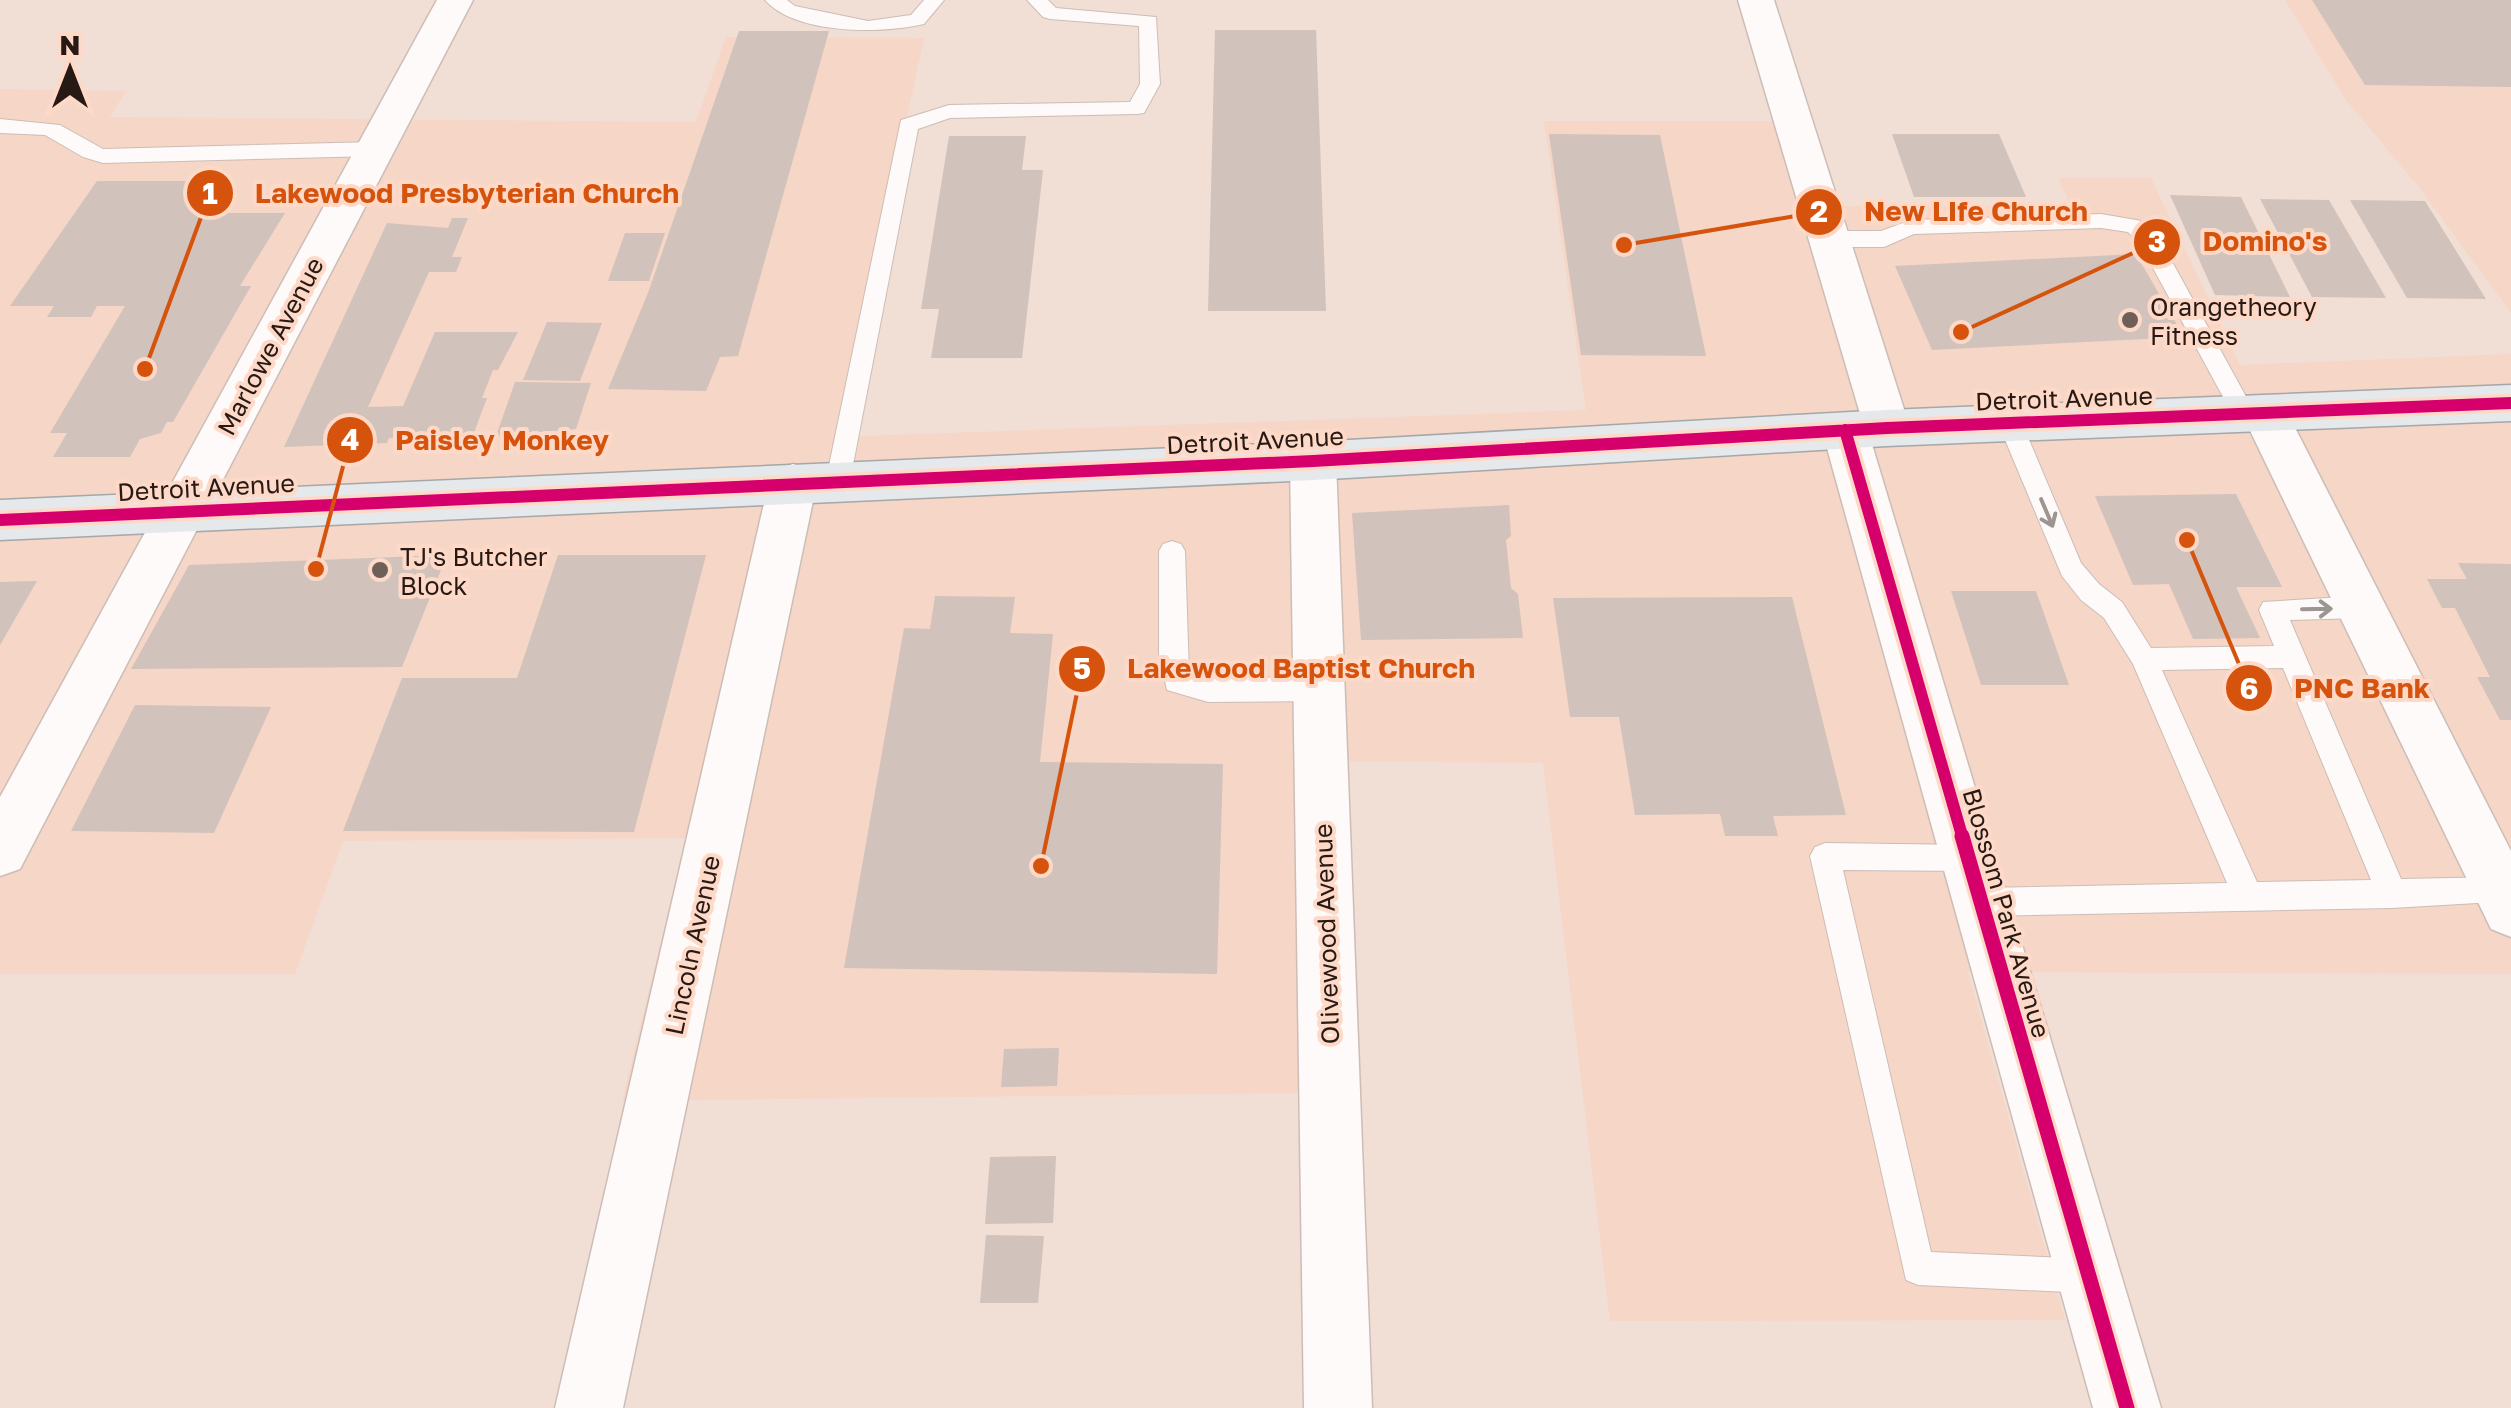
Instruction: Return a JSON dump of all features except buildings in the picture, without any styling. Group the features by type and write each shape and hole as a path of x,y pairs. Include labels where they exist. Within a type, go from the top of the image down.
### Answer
{"main road":[{"name":"Detroit Avenue","path":"0,520 1313,461 1866,429 2511,403"}],"street":[{"name":"Marlowe Avenue","path":"0,851 454,0"},
{"name":"Blossom Park Avenue","path":"1756,0 1829,239 1866,429 1974,880 2127,1408"},
{"path":"2254,413 2361,608 2506,900"},
{"name":"Olivewood Avenue","path":"1313,461 1338,1408"},
{"name":"Lincoln Avenue","path":"589,1408 816,481"}],"lane":[{"path":"775,0 789,11 868,27 917,20 934,0"},
{"path":"816,481 908,125 949,112 1137,108 1150,84 1148,21 1050,13 1037,0"},
{"path":"0,126 46,128 62,134 84,152 103,156 375,149"},
{"path":"1829,239 1884,239 1911,228 2102,221 2134,226 2150,241 2254,413"},
{"path":"2010,423 2070,569 2113,610 2144,658 2248,896"},
{"path":"1172,551 1172,655 1177,682 1208,690 1320,689"},
{"path":"2361,608 2272,610 2392,894"},
{"path":"2144,658 2292,657"},
{"path":"2089,1276 1918,1268 1825,856 1974,880 2248,896 2392,894 2506,900"}],"shaded area":[{"path":"2285,0 2511,0 2511,313 2418,186 2346,100"},
{"path":"726,37 924,38 838,437 1586,410 1544,121 1800,121 1828,206 2070,206 2059,178 2151,178 2240,365 2511,354 2511,974 1968,972 2065,1320 1610,1321 1543,763 1296,761 1298,1093 622,1101 686,838 343,841 295,974 0,974 0,89 126,91 110,117 696,122"}],"cycle path":[{"path":"0,520 1313,461 1887,428 2511,403"},
{"path":"1845,430 2127,1408"}],"place":[{"name":"New LIfe Church","path":"1624,245"},
{"name":"Orangetheory Fitness","path":"2130,320"},
{"name":"Domino's","path":"1961,332"},
{"name":"Lakewood Presbyterian Church","path":"145,369"},
{"name":"PNC Bank","path":"2187,540"},
{"name":"Paisley Monkey","path":"316,569"},
{"name":"TJ's Butcher Block","path":"380,570"},
{"name":"Lakewood Baptist Church","path":"1041,866"}]}
